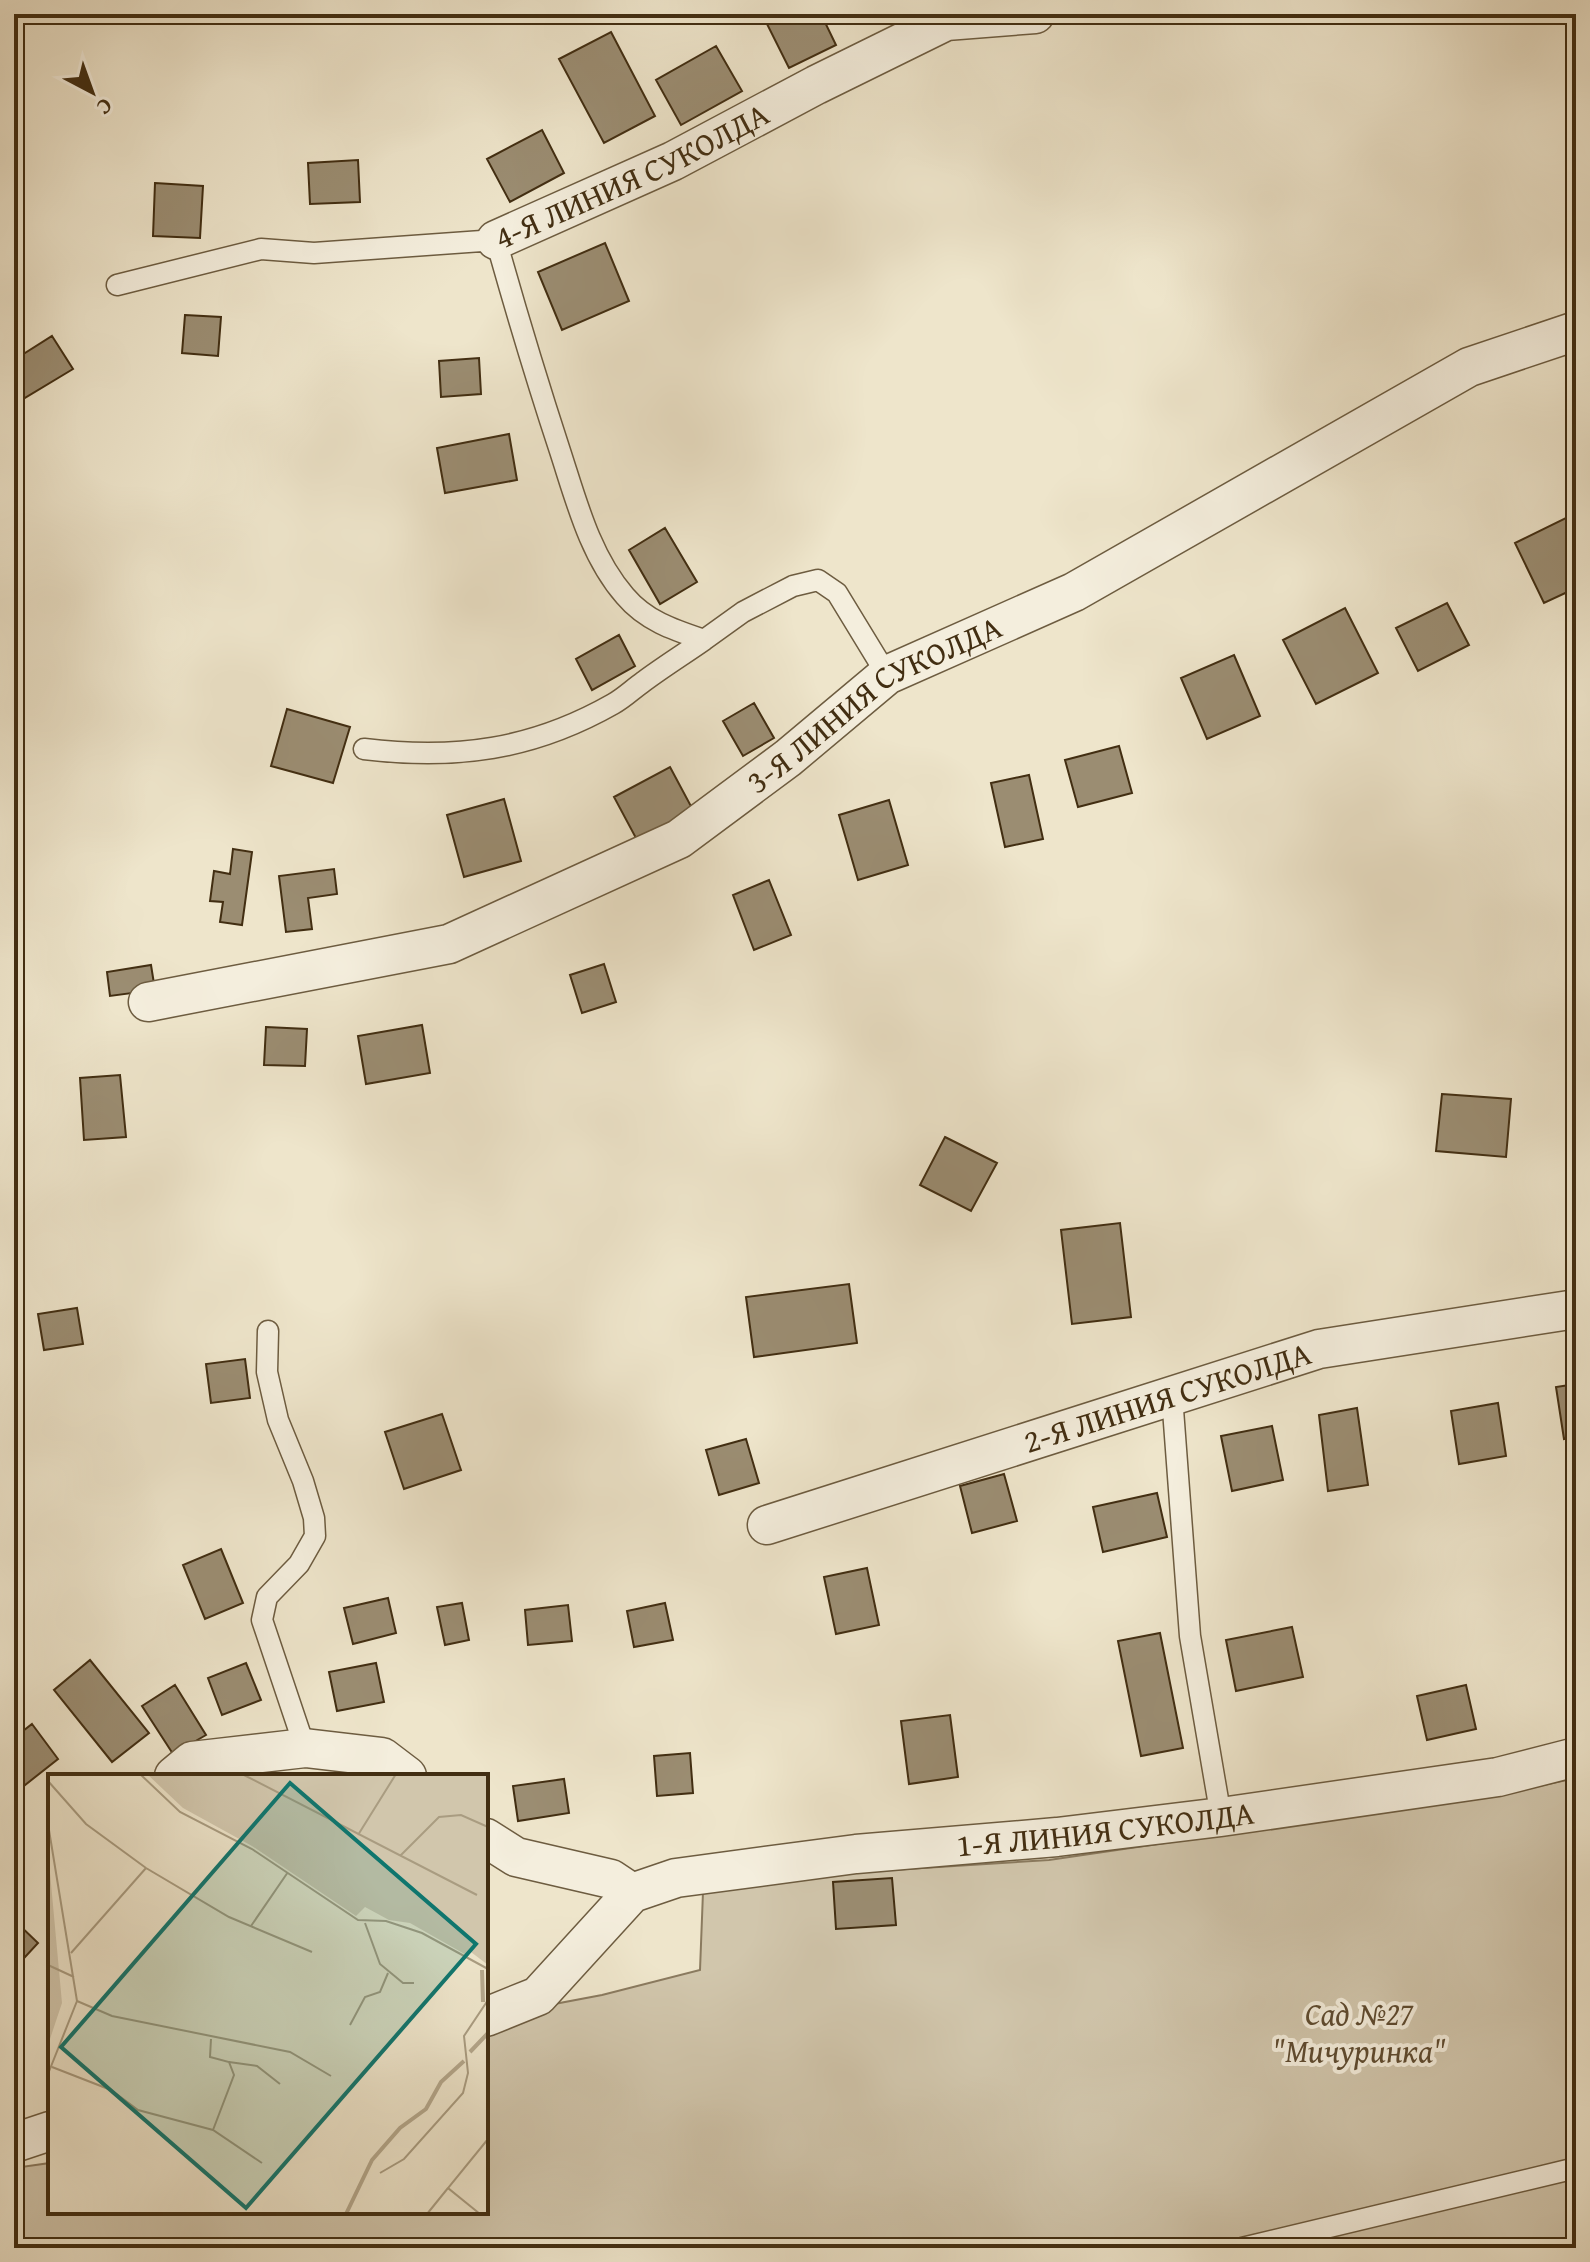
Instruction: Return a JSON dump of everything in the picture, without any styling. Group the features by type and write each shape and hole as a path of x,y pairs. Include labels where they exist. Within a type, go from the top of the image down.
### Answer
{"street":[{"name":"4-Я ЛИНИЯ СУКОЛДА","path":"496,240 673,161 946,21 1035,14"},
{"name":"3-Я ЛИНИЯ СУКОЛДА","path":"148,1002 449,944 679,839 788,758 887,675 1074,592 1469,367 1576,331"},
{"name":"2-Я ЛИНИЯ СУКОЛДА","path":"767,1525 1319,1349 1576,1309"},
{"path":"176,1774 192,1761 305,1748 382,1757 404,1774"},
{"name":"1-Я ЛИНИЯ СУКОЛДА","path":"488,2016 538,1996 632,1893 676,1878 856,1854 1057,1837 1221,1817 1498,1777 1576,1757"},
{"path":"488,1839 516,1857 611,1879 632,1893"},
{"path":"14,2143 48,2132"}],"lane":[{"name":"4-Я ЛИНИЯ СУКОЛДА","path":"117,285 261,249 314,253 496,240"},
{"path":"496,240 529,359 584,525 608,572 625,596 646,617 704,640"},
{"path":"364,749 445,754 521,743 551,734 616,702 743,612 793,586 818,580 837,593 887,675"},
{"path":"268,1331 267,1372 275,1408 314,1518 315,1536 299,1564 267,1597 262,1620 305,1748"},
{"path":"1172,1396 1190,1636 1221,1817"},
{"path":"1242,2248 1576,2168"}],"green space":[{"name":"Сад №27 \"Мичуринка\"","path":"1576,1778 1576,2248 14,2248 14,2168 48,2163 48,2214 488,2214 488,2036 528,2009 602,1995 700,1970 703,1892 843,1873 1049,1860 1511,1792"}],"building":[{"path":"772,14 821,14 836,45 789,68 764,18"},
{"path":"611,32 655,116 604,143 559,59"},
{"path":"716,46 742,91 681,125 656,80"},
{"path":"542,130 564,173 510,202 487,159"},
{"path":"358,160 360,202 310,204 308,163"},
{"path":"155,183 203,186 200,238 153,236"},
{"path":"605,243 629,301 562,330 538,272"},
{"path":"185,315 221,317 218,356 182,353"},
{"path":"52,336 73,369 18,402 14,395 14,360"},
{"path":"479,358 481,394 441,397 439,361"},
{"path":"509,434 517,480 445,493 437,448"},
{"path":"1576,513 1576,588 1544,603 1515,543"},
{"path":"665,528 697,582 660,604 629,550"},
{"path":"1447,603 1469,645 1418,671 1396,628"},
{"path":"1345,608 1378,673 1316,704 1283,640"},
{"path":"619,635 635,666 592,690 576,659"},
{"path":"1234,655 1260,716 1207,739 1181,678"},
{"path":"754,703 774,738 743,756 723,721"},
{"path":"287,709 350,727 333,783 271,766"},
{"path":"1119,746 1132,793 1078,807 1065,760"},
{"path":"670,767 693,810 637,840 614,797"},
{"path":"1029,775 1043,839 1005,847 991,783"},
{"path":"504,799 521,861 464,877 447,815"},
{"path":"889,800 908,865 858,880 839,815"},
{"path":"233,849 252,852 242,925 220,922 223,902 210,901 214,871 230,874"},
{"path":"334,869 337,894 308,898 312,929 286,932 279,876"},
{"path":"769,880 791,935 754,950 733,895"},
{"path":"604,964 616,1002 582,1013 570,975"},
{"path":"151,965 155,990 110,996 107,972"},
{"path":"422,1025 430,1073 366,1084 358,1036"},
{"path":"266,1027 307,1029 305,1066 264,1065"},
{"path":"120,1075 126,1137 84,1140 80,1078"},
{"path":"1442,1094 1511,1099 1506,1157 1436,1151"},
{"path":"945,1137 997,1163 971,1211 920,1185"},
{"path":"1120,1223 1131,1317 1072,1324 1061,1230"},
{"path":"849,1284 857,1343 754,1357 746,1297"},
{"path":"77,1308 83,1344 44,1350 38,1314"},
{"path":"245,1359 250,1398 211,1403 206,1364"},
{"path":"1576,1384 1576,1437 1564,1439 1556,1387"},
{"path":"1498,1403 1506,1456 1459,1464 1451,1411"},
{"path":"1357,1408 1368,1485 1328,1491 1319,1415"},
{"path":"442,1414 461,1470 404,1489 385,1432"},
{"path":"1272,1426 1283,1480 1232,1491 1221,1436"},
{"path":"746,1439 759,1483 719,1495 706,1450"},
{"path":"1004,1474 1017,1521 972,1533 960,1486"},
{"path":"1157,1493 1167,1537 1103,1552 1093,1507"},
{"path":"221,1549 243,1603 205,1619 183,1565"},
{"path":"867,1568 879,1625 836,1634 824,1577"},
{"path":"388,1598 396,1633 353,1644 344,1608"},
{"path":"462,1603 469,1640 445,1645 437,1607"},
{"path":"665,1603 673,1640 634,1647 627,1611"},
{"path":"568,1605 572,1641 528,1645 525,1610"},
{"path":"1292,1627 1303,1677 1236,1691 1226,1640"},
{"path":"1160,1633 1183,1748 1141,1756 1118,1641"},
{"path":"90,1660 149,1733 112,1762 54,1690"},
{"path":"246,1663 261,1700 222,1715 208,1678"},
{"path":"376,1663 384,1702 337,1711 329,1672"},
{"path":"175,1685 206,1735 173,1754 142,1706"},
{"path":"1466,1685 1476,1729 1427,1740 1417,1696"},
{"path":"950,1715 958,1777 909,1784 901,1721"},
{"path":"32,1724 58,1759 20,1789 14,1781 14,1738"},
{"path":"690,1753 693,1793 657,1796 654,1756"},
{"path":"564,1779 569,1813 518,1821 513,1786"},
{"path":"892,1878 896,1925 836,1929 833,1882"},
{"path":"14,1920 38,1943 14,1969"}]}
